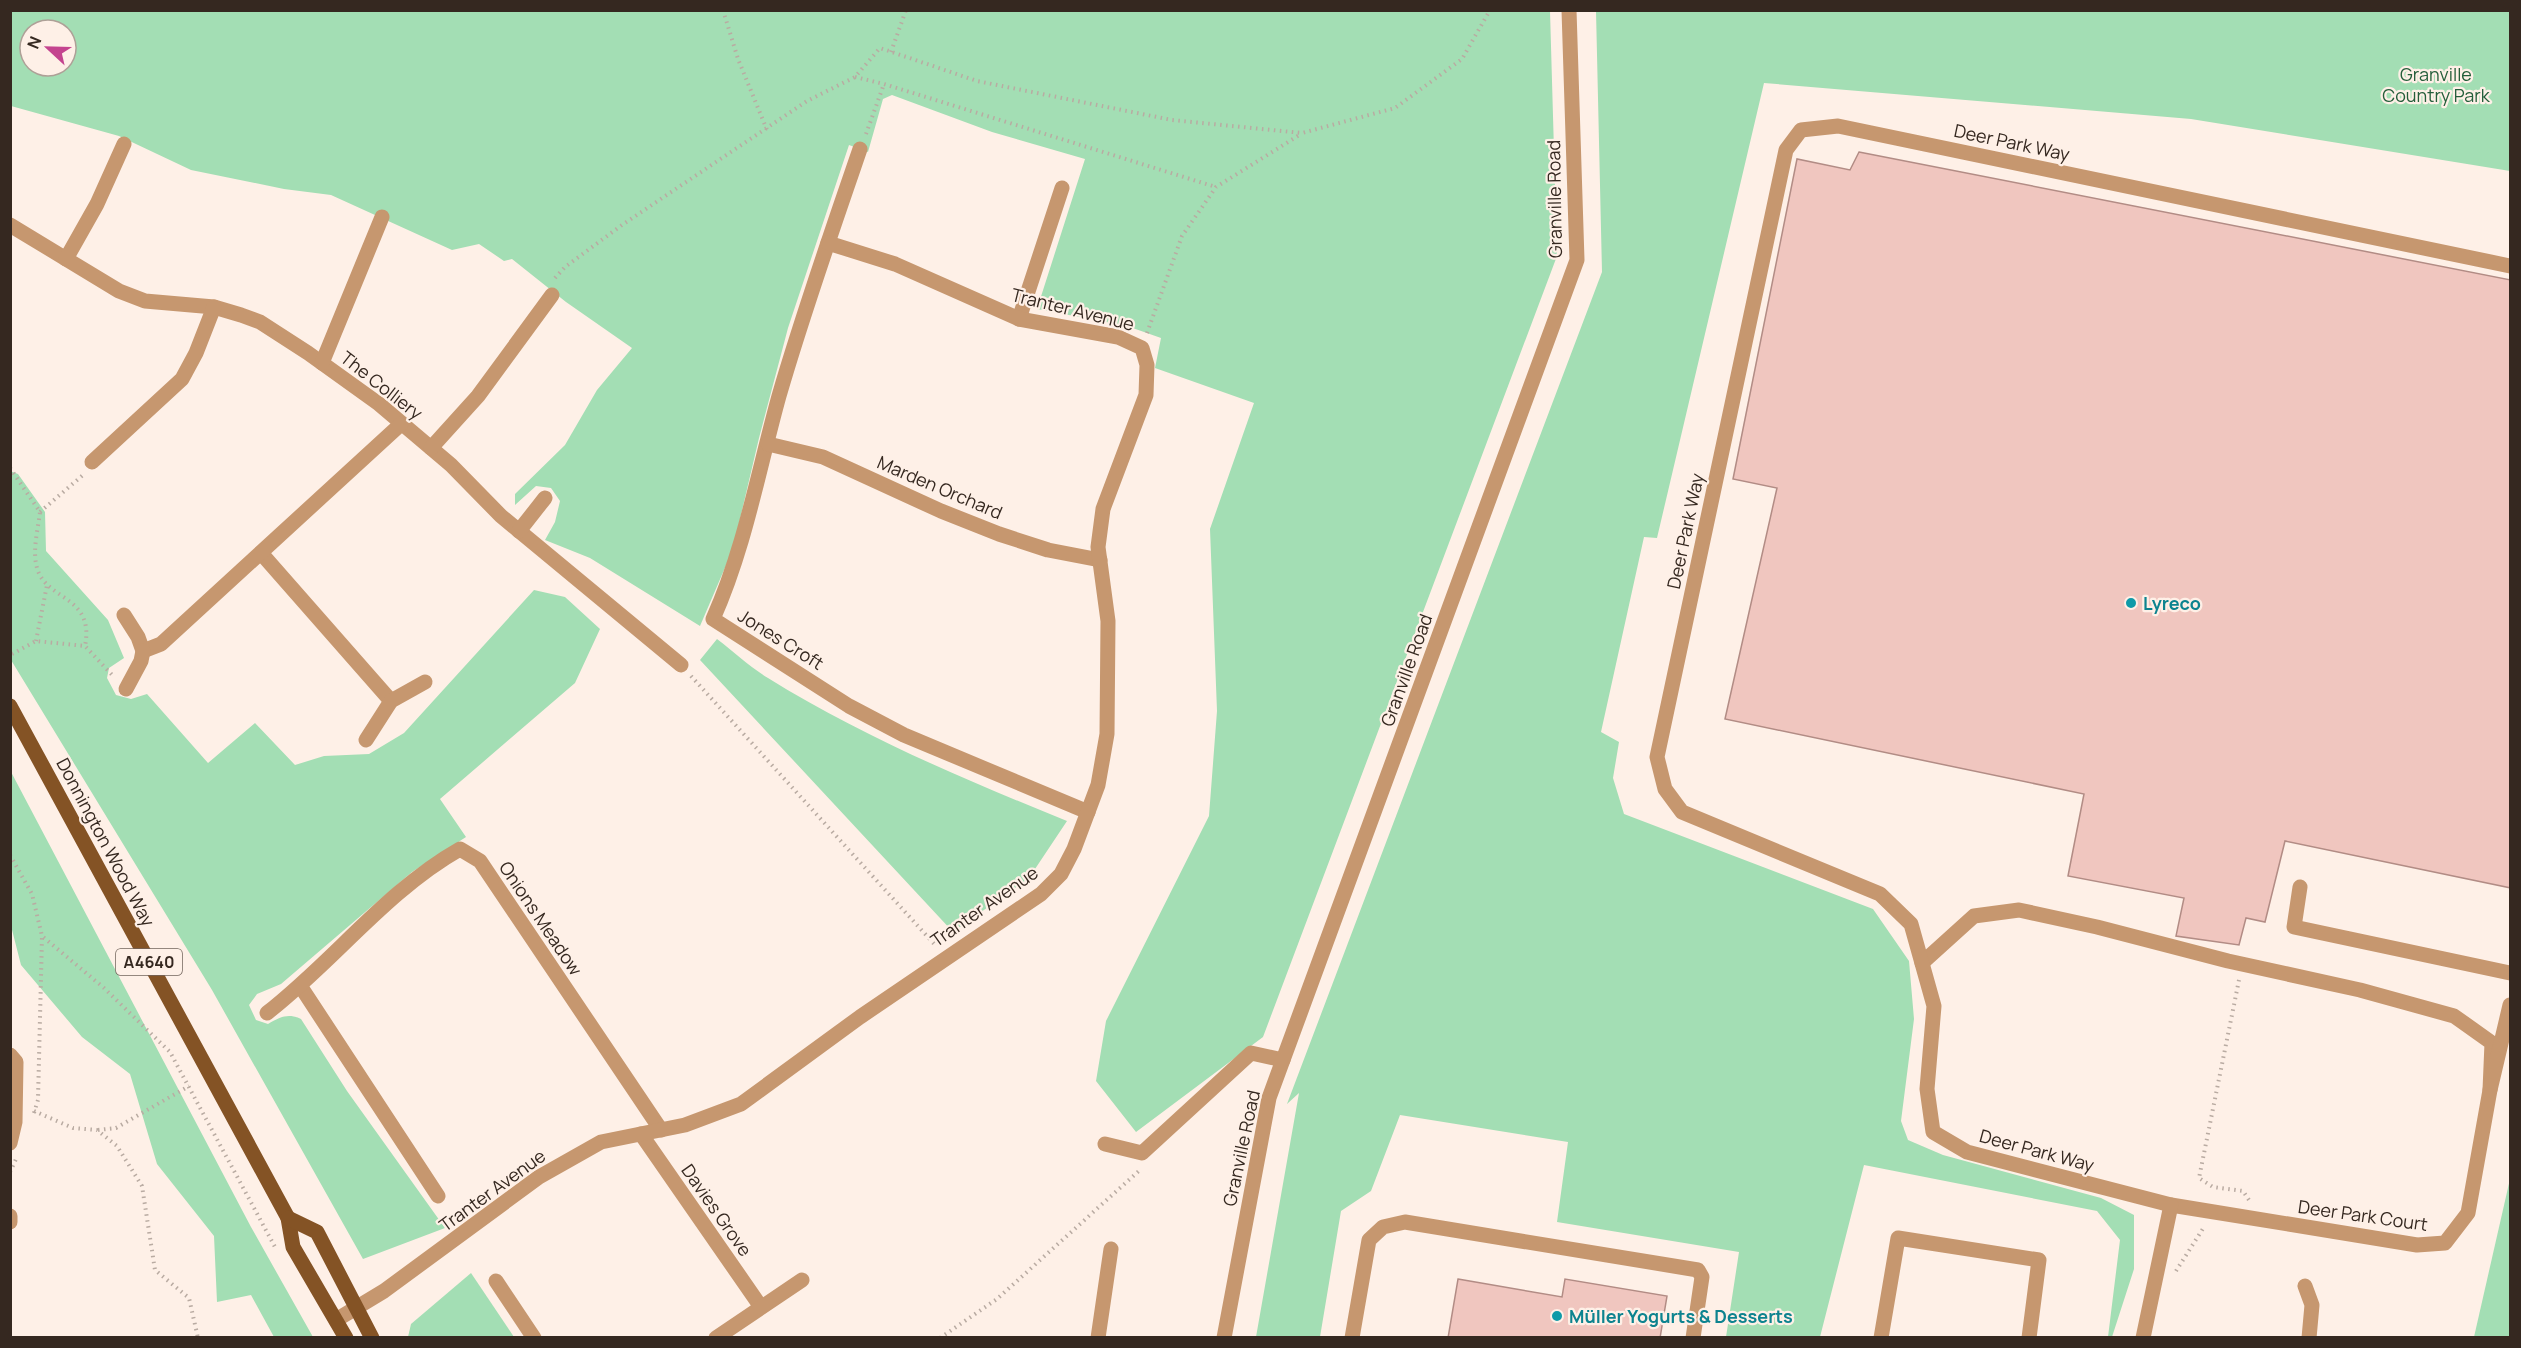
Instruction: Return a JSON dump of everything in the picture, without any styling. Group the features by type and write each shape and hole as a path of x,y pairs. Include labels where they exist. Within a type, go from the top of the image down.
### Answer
{"main road":[{"name":"Donnington Wood Way","path":"10,706 288,1218 293,1247 346,1338"},
{"path":"288,1218 317,1232 372,1338"}],"street":[{"name":"Granville Road","path":"1224,1338 1269,1098 1577,260 1569,10"},
{"name":"Deer Park Way","path":"2170,1205 1967,1152 1933,1132 1927,1089 1934,1006 1911,924 1880,894 1682,812 1665,789 1657,757 1786,150 1801,130 1838,126 2511,266"},
{"path":"66,259 97,204 124,144"},
{"name":"Jones Croft","path":"860,149 796,336 754,501 730,581 713,619 849,705 904,735 1088,812"},
{"path":"1019,319 1062,188"},
{"path":"322,363 382,217"},
{"name":"The Colliery","path":"10,225 119,291 145,301 214,308 260,322 379,404 432,448 519,531 681,665"},
{"name":"Tranter Avenue","path":"336,1320 404,1277 539,1177 601,1142 685,1125 741,1104 946,957 1041,894 1061,874 1074,849 1098,785 1107,734 1108,621 1098,547 1103,509 1146,394 1147,365 1142,348 1118,337 1019,319 896,264 828,243"},
{"path":"432,448 478,396 552,295"},
{"path":"92,462 182,379 196,353 214,308"},
{"path":"143,651 161,644 401,424"},
{"name":"Marden Orchard","path":"768,444 823,457 941,511 999,534 1048,550 1100,560"},
{"path":"519,531 544,498"},
{"path":"261,554 391,700"},
{"path":"124,615 138,637 143,651 141,661 126,689"},
{"path":"366,740 391,700 425,682"},
{"name":"Onions Meadow","path":"267,1013 301,987 382,906 439,861 460,849 480,861 661,1130"},
{"path":"2300,887 2294,927 2511,973"},
{"path":"1922,963 1974,916 2019,910 2360,990 2454,1016 2492,1043 2490,1090"},
{"path":"301,987 438,1197"},
{"name":"Deer Park Court","path":"2170,1205 2417,1245 2445,1243 2468,1213 2490,1090 2511,1005"},
{"path":"1105,1144 1142,1153 1251,1053 1283,1060"},
{"path":"10,1055 16,1062 15,1147"},
{"name":"Davies Grove","path":"641,1134 761,1307"},
{"path":"2143,1338 2170,1205"},
{"path":"10,1216 10,1221"},
{"path":"1352,1338 1369,1240 1383,1227 1405,1222 1698,1270 1702,1277 1693,1338"},
{"path":"1881,1338 1898,1238 2039,1260 2029,1338"},
{"path":"1098,1338 1112,1249"},
{"path":"716,1338 802,1280"},
{"path":"496,1281 534,1338"},
{"path":"2305,1286 2312,1305 2309,1338"}],"path":[{"path":"723,10 738,59 767,130"},
{"path":"891,52 906,10"},
{"path":"1142,348 1182,236 1216,187 1302,133 1395,108 1462,59 1490,10"},
{"path":"552,295 547,288 565,267 622,225 767,130 807,101 855,77 880,48 977,81 1172,120 1302,133"},
{"path":"855,77 885,84 1216,187"},
{"path":"860,149 885,84"},
{"path":"10,468 40,512 35,552 38,570 47,585 63,595 80,611 88,632 85,646"},
{"path":"36,641 47,585"},
{"path":"12,654 36,641 85,646 126,689"},
{"path":"681,665 946,957"},
{"path":"10,855 32,894 42,936 38,1100 31,1121"},
{"path":"42,936 104,988 170,1052 277,1252"},
{"path":"2242,964 2199,1178 2213,1187 2243,1191 2252,1204"},
{"path":"34,1111 73,1128 97,1130 116,1128 189,1086"},
{"path":"97,1130 117,1146 142,1186 155,1270 189,1298 198,1338"},
{"path":"10,1172 15,1147"},
{"path":"940,1338 997,1299 1146,1164"},
{"path":"2174,1275 2202,1228 2211,1226"}],"green space":[{"path":"10,11 1550,11 1557,256 1263,1037 1136,1132 1096,1081 1106,1021 1209,816 1217,711 1210,529 1254,403 1155,368 1161,338 1127,326 1037,309 1085,159 992,132 892,95 883,99 868,152 849,145 788,328 733,549 700,626 590,558 545,540 555,522 560,501 551,488 536,486 515,505 515,494 565,445 597,390 632,348 566,302 512,259 504,261 479,244 452,250 331,195 284,189 191,170 119,136 11,106"},
{"name":"Granville Country Park","path":"1596,11 2510,11 2510,171 2191,119 1764,83 1657,538 1644,537 1601,732 1619,742 1613,778 1624,814 1873,909 1909,961 1914,1019 1901,1121 1908,1140 1943,1155 2101,1198 2134,1215 2134,1269 2112,1337 2108,1337 2120,1240 2097,1211 1864,1165 1820,1337 1726,1337 1739,1252 1557,1222 1568,1142 1400,1115 1371,1191 1341,1211 1320,1337 1256,1337 1299,1093 1287,1104 1602,272"},
{"path":"10,471 18,474 45,512 46,551 108,620 124,658 109,668 107,678 116,695 131,699 147,694 208,763 255,723 295,765 324,756 369,754 404,733 534,590 565,597 600,629 575,683 440,799 466,837 412,872 281,984 257,994 249,1005 256,1020 268,1024 284,1017 292,1016 301,1019 347,1091 445,1228 363,1259 212,990 11,660"},
{"path":"717,639 761,674 840,719 952,773 1067,821 1029,878 953,932 700,660"},
{"path":"10,770 251,1227 313,1337 274,1337 251,1295 217,1302 214,1236 157,1164 130,1074 82,1037 21,965 10,922"},
{"path":"2510,1179 2510,1337 2474,1337"},
{"path":"471,1273 514,1337 408,1337 411,1324"}],"building":[{"name":"Lyreco","path":"1859,152 2511,280 2511,888 2285,841 2265,922 2246,918 2239,945 2176,936 2184,898 2068,876 2084,794 1725,719 1777,488 1733,479 1797,159 1850,170"},
{"name":"Müller Yogurts & Desserts","path":"1458,1279 1562,1297 1565,1279 1667,1296 1660,1338 1448,1338"}],"place":[{"name":"Lyreco","path":"2131,603"},
{"name":"Müller Yogurts & Desserts","path":"1557,1316"}]}
